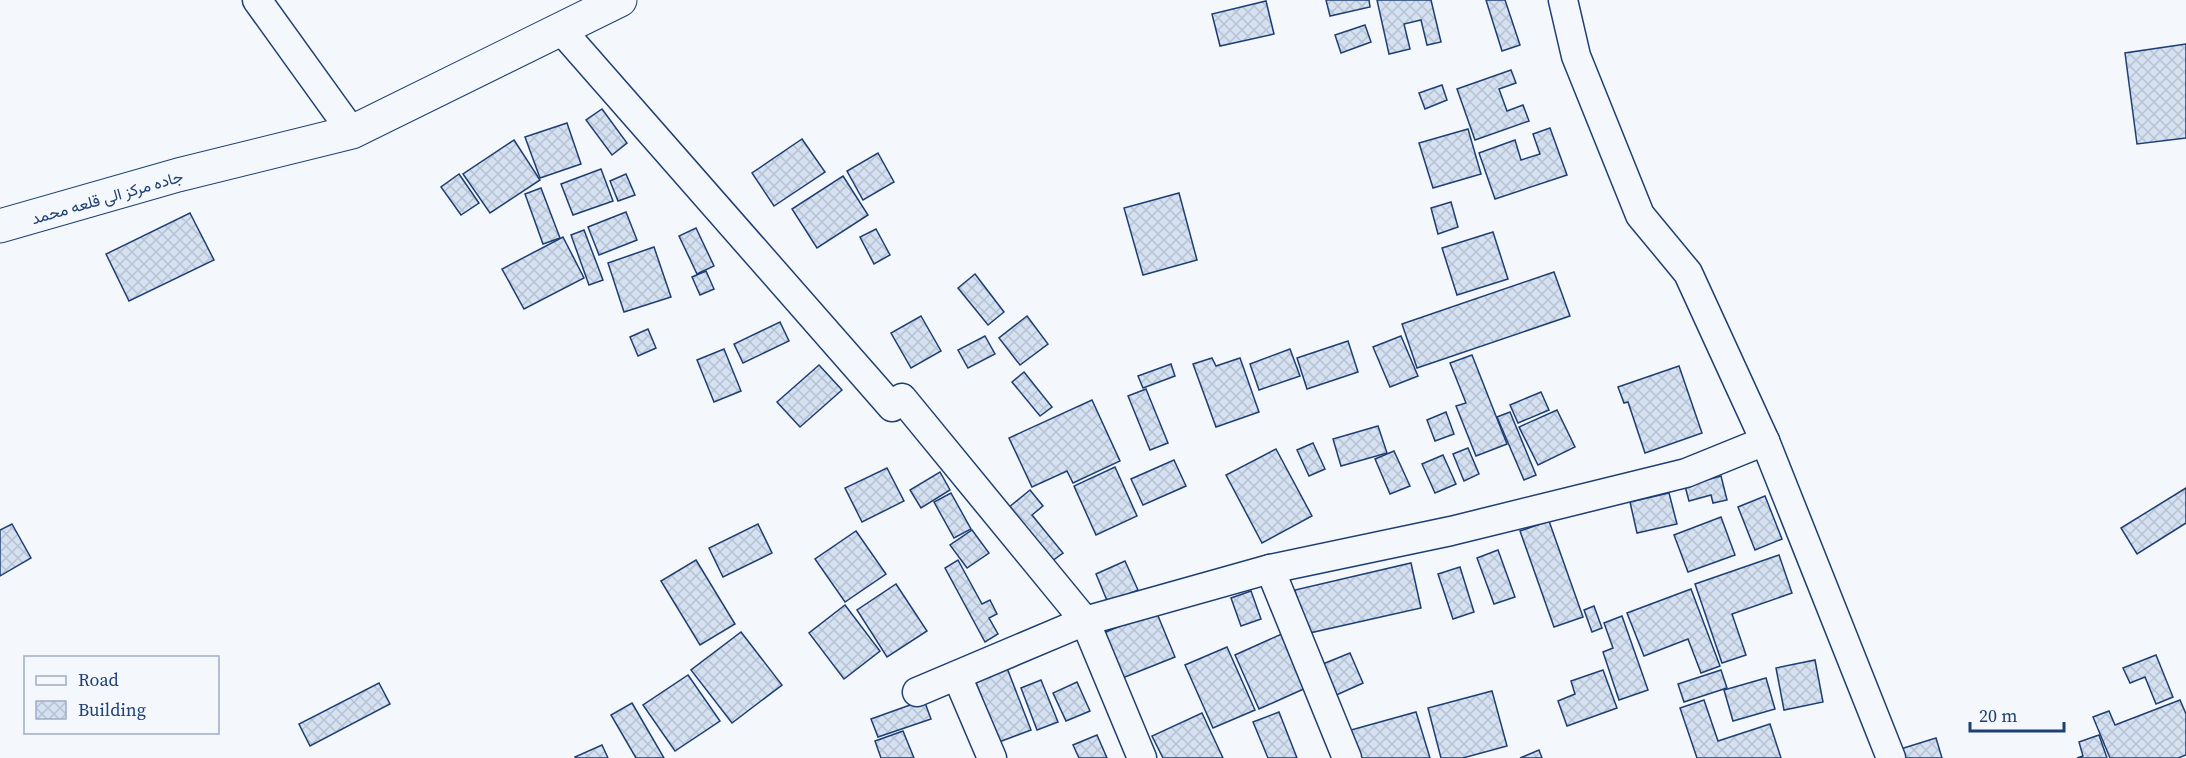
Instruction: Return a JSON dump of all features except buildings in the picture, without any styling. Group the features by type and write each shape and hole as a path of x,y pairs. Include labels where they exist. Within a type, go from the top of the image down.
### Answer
{"street":[{"path":"257,0 352,132"},
{"name":"جاده مرکز الی قلعه محمد","path":"0,226 352,132 620,0"},
{"path":"1563,0 1576,56 1640,215 1688,273 1765,441 1891,758"},
{"path":"573,23 563,32 892,406 902,398 1085,621 1142,758"},
{"path":"916,692 1085,621 1270,569 1451,531 1686,473 1765,441"},
{"path":"1270,569 1347,758"},
{"path":"957,676 992,758"}]}
